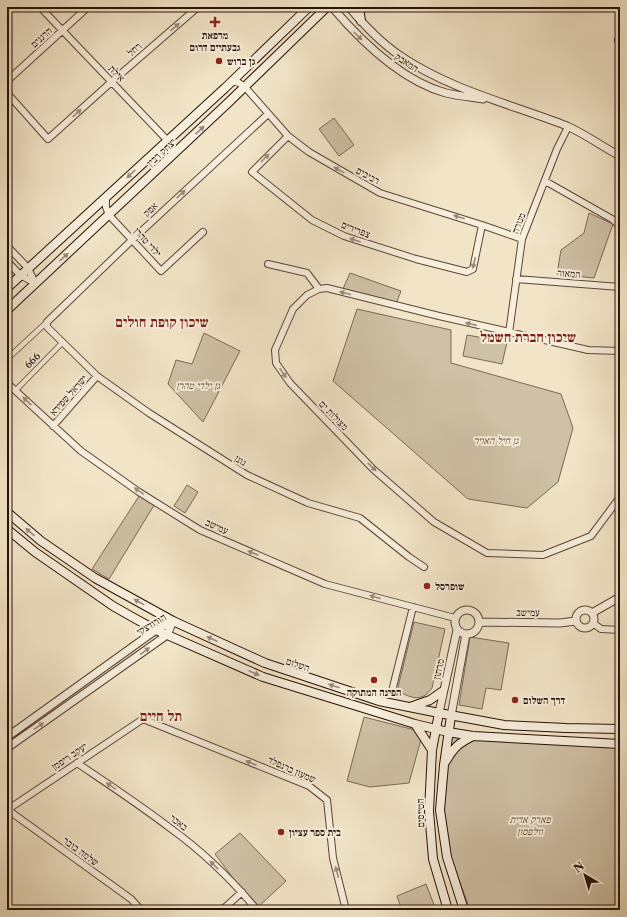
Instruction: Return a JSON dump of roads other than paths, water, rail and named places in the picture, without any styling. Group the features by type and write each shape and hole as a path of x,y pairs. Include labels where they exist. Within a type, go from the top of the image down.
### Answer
{"main road":[{"name":"יצחק רבין","path":"7,288 168,141 309,7"},
{"name":"יצחק רבין","path":"7,310 245,87 327,7"},
{"path":"359,7 361,21"},
{"name":"השלום","path":"7,512 41,541 95,578 173,621 265,663 379,701 451,716 504,724 566,728 620,729"},
{"path":"7,529 35,552 106,601 156,630 263,677 436,730 473,736 620,744"},
{"path":"408,708 430,700 443,691"},
{"name":"הטייסים","path":"439,713 432,750 429,811 433,859 448,910"},
{"name":"הטייסים","path":"451,716 444,765 440,810 447,857 464,910"},
{"path":"415,724 432,750"},
{"path":"444,765 452,751 459,743 473,736"}],"street":[{"name":"אילת","path":"40,7 168,141 172,148 172,156"},
{"name":"הדגנים","path":"7,82 64,31 88,7"},
{"name":"רחל","path":"7,93 48,139 198,7"},
{"name":"המאבק","path":"332,7 374,50 402,72 432,88 446,93 491,100"},
{"name":"המאבק","path":"349,7 382,42 399,55 422,69 491,100 568,127 620,156"},
{"name":"רביבים","path":"232,81 245,87 288,136 308,152 380,193 482,224 522,239"},
{"name":"אפק","path":"7,359 132,240 268,114"},
{"name":"מנורה","path":"509,333 522,239 568,127"},
{"name":"צפרירים","path":"288,136 252,172 312,220 344,236 416,259 470,272 473,269 482,224"},
{"path":"545,181 612,219 620,226"},
{"path":"106,198 106,206 109,215"},
{"name":"ילדי טהרן","path":"109,215 161,271 202,232"},
{"path":"7,246 28,268 35,283"},
{"path":"7,262 20,275 35,283"},
{"path":"268,264 307,273 319,289 327,288 509,333 588,350 620,351"},
{"name":"המאור","path":"516,278 620,288"},
{"name":"מצולות ים","path":"319,289 307,295 293,309 275,350 276,362 290,383 373,469 434,522 487,554 543,555 591,536 620,497"},
{"path":"47,322 48,327 62,343"},
{"name":"גונן","path":"62,343 97,376 149,413 247,476 308,503 360,518 424,567"},
{"name":"666","path":"15,391 62,343"},
{"name":"ישראל שפירא","path":"53,426 97,376"},
{"name":"עמישב","path":"7,383 81,450 139,492 200,530 325,584 455,618"},
{"path":"592,613 620,597"},
{"path":"393,687 413,607"},
{"path":"467,609 475,612 479,622 478,628 475,631 466,634 457,630 454,623 459,612 467,609"},
{"path":"586,610 592,613 594,620 593,623 584,628 576,621 576,616 580,612 586,610"},
{"name":"הורודצקי","path":"7,737 156,630 173,621"},
{"name":"הורודצקי","path":"7,748 167,635 173,621"},
{"name":"עמישב","path":"479,622 560,623 576,621"},
{"path":"593,623 601,629 620,630"},
{"name":"מרתון","path":"439,713 457,630"},
{"path":"451,716 466,634"},
{"name":"יעקב ריפמן","path":"7,810 143,718"},
{"name":"שמעון ברנפלד","path":"143,718 309,786 327,800 333,858 346,910"},
{"name":"באכר","path":"77,763 171,828 209,860 242,892 257,910"},
{"name":"שלמה בובר","path":"7,810 131,899 141,910"},
{"path":"222,910 242,892"}],"place":[{"name":"מרפאת גבעתיים דרום","path":"215,22"},
{"name":"גן ברוש","path":"219,61"},
{"name":"שופרסל","path":"427,586"},
{"name":"הפינה המתוקה","path":"374,680"},
{"name":"דרך השלום","path":"515,700"},
{"name":"בית ספר עציון","path":"281,832"}],"district":[{"name":"שיכון קופת חולים","path":"162,322"},
{"name":"שיכון חברת חשמל","path":"528,337"},
{"name":"תל חיים","path":"161,716"}],"park label":[{"name":"גן ילדי טהרן","path":"198,385"},
{"name":"גן חיל האויר","path":"496,440"},
{"name":"פארק אדית וולפסון","path":"530,824"}]}
